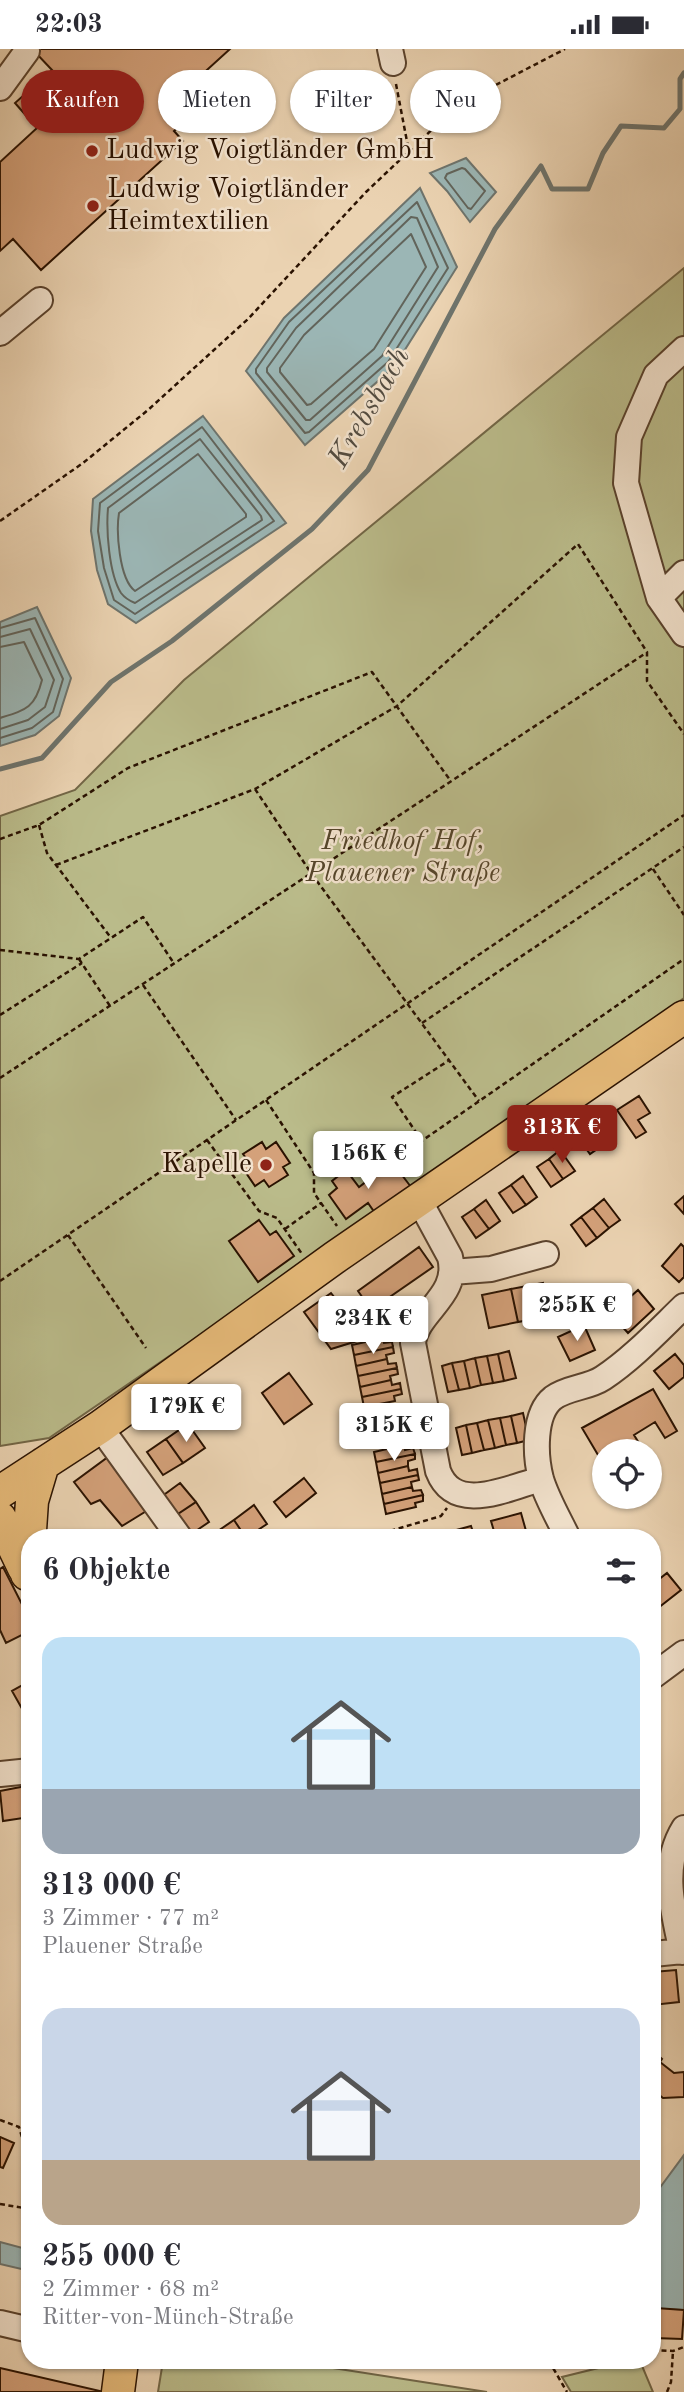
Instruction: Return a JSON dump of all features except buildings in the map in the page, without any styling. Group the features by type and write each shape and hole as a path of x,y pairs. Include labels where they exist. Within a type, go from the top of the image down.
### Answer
{"main road":[{"path":"0,1492 100,1427 315,1272 684,1017"},
{"path":"31,1529 32,1501 43,1464"},
{"path":"0,1518 21,1562"},
{"path":"118,2392 121,2369"}],"street":[{"path":"0,88 27,51"},
{"path":"0,333 40,300"},
{"path":"684,349 656,375 629,437 626,483 659,598 684,634"},
{"path":"659,598 684,573"},
{"path":"419,1200 450,1257 452,1272 440,1298 417,1327 413,1343 442,1481 459,1495 474,1496 541,1479"},
{"path":"452,1272 491,1269 546,1254"},
{"path":"564,1529 541,1479 537,1441 542,1409 565,1391 597,1382 620,1367 684,1306"},
{"path":"100,1427 174,1529"},
{"path":"661,1670 684,1653"},
{"path":"0,1774 21,1772"},
{"path":"661,1953 683,1952 670,1892 672,1856 677,1839 684,1828"},
{"path":"0,2323 21,2328"}],"path":[{"path":"0,521 83,464 148,410 248,319 366,192 465,101 565,49"},
{"path":"391,56 408,152"},
{"path":"57,865 255,789 397,706 578,544 647,652 647,681 684,734"},
{"path":"0,1078 647,652"},
{"path":"0,839 39,825 128,768 372,672 452,781"},
{"path":"255,789 312,873 479,1101"},
{"path":"0,1281 684,815"},
{"path":"39,825 47,853 111,938"},
{"path":"422,1023 684,847"},
{"path":"653,868 684,915"},
{"path":"0,950 79,959 143,917 174,964"},
{"path":"314,1173 400,1156 684,958"},
{"path":"79,959 110,1006"},
{"path":"0,1015 82,963"},
{"path":"142,984 236,1120"},
{"path":"422,1141 392,1097 449,1060"},
{"path":"266,1100 314,1173 314,1193 351,1247"},
{"path":"206,1140 259,1211 277,1219 315,1272"},
{"path":"285,1229 321,1203"},
{"path":"68,1235 146,1348"},
{"path":"397,1529 441,1516 459,1495"},
{"path":"0,2120 19,2127 21,2134"},
{"path":"0,2204 21,2208"},
{"path":"661,2350 673,2351 684,2347"},
{"path":"667,2392 671,2382 673,2351"},
{"path":"554,2369 567,2392"}],"green space":[{"name":"Friedhof Hof, Plauener Straße","path":"684,268 684,998 403,1197 49,1438 0,1446 0,816 75,790 184,680"},
{"path":"162,2369 339,2369 487,2392 158,2392"},
{"path":"594,2369 643,2369 653,2392 571,2392 562,2377"}],"water":[{"path":"466,158 496,192 470,222 430,173"},
{"path":"420,188 457,267 394,367 305,445 246,371 284,318"},
{"path":"203,416 286,523 136,623 108,604 97,570 91,531 93,499"},
{"path":"37,607 71,678 59,716 35,735 0,746 0,622"},
{"path":"684,2155 684,2310 661,2309 661,2186"},
{"path":"0,2242 21,2248 21,2269 0,2264"}],"waterway":[{"name":"Krebsbach","path":"0,769 42,758 111,682 172,641 312,529 368,470 495,229 541,166 552,189 588,189 603,153 621,126 664,128 680,109 680,79 684,73"}],"place":[{"name":"Ludwig Voigtländer GmbH","path":"92,151"},
{"name":"Ludwig Voigtländer Heimtextilien","path":"93,206"},
{"name":"Kapelle","path":"266,1165"}]}
